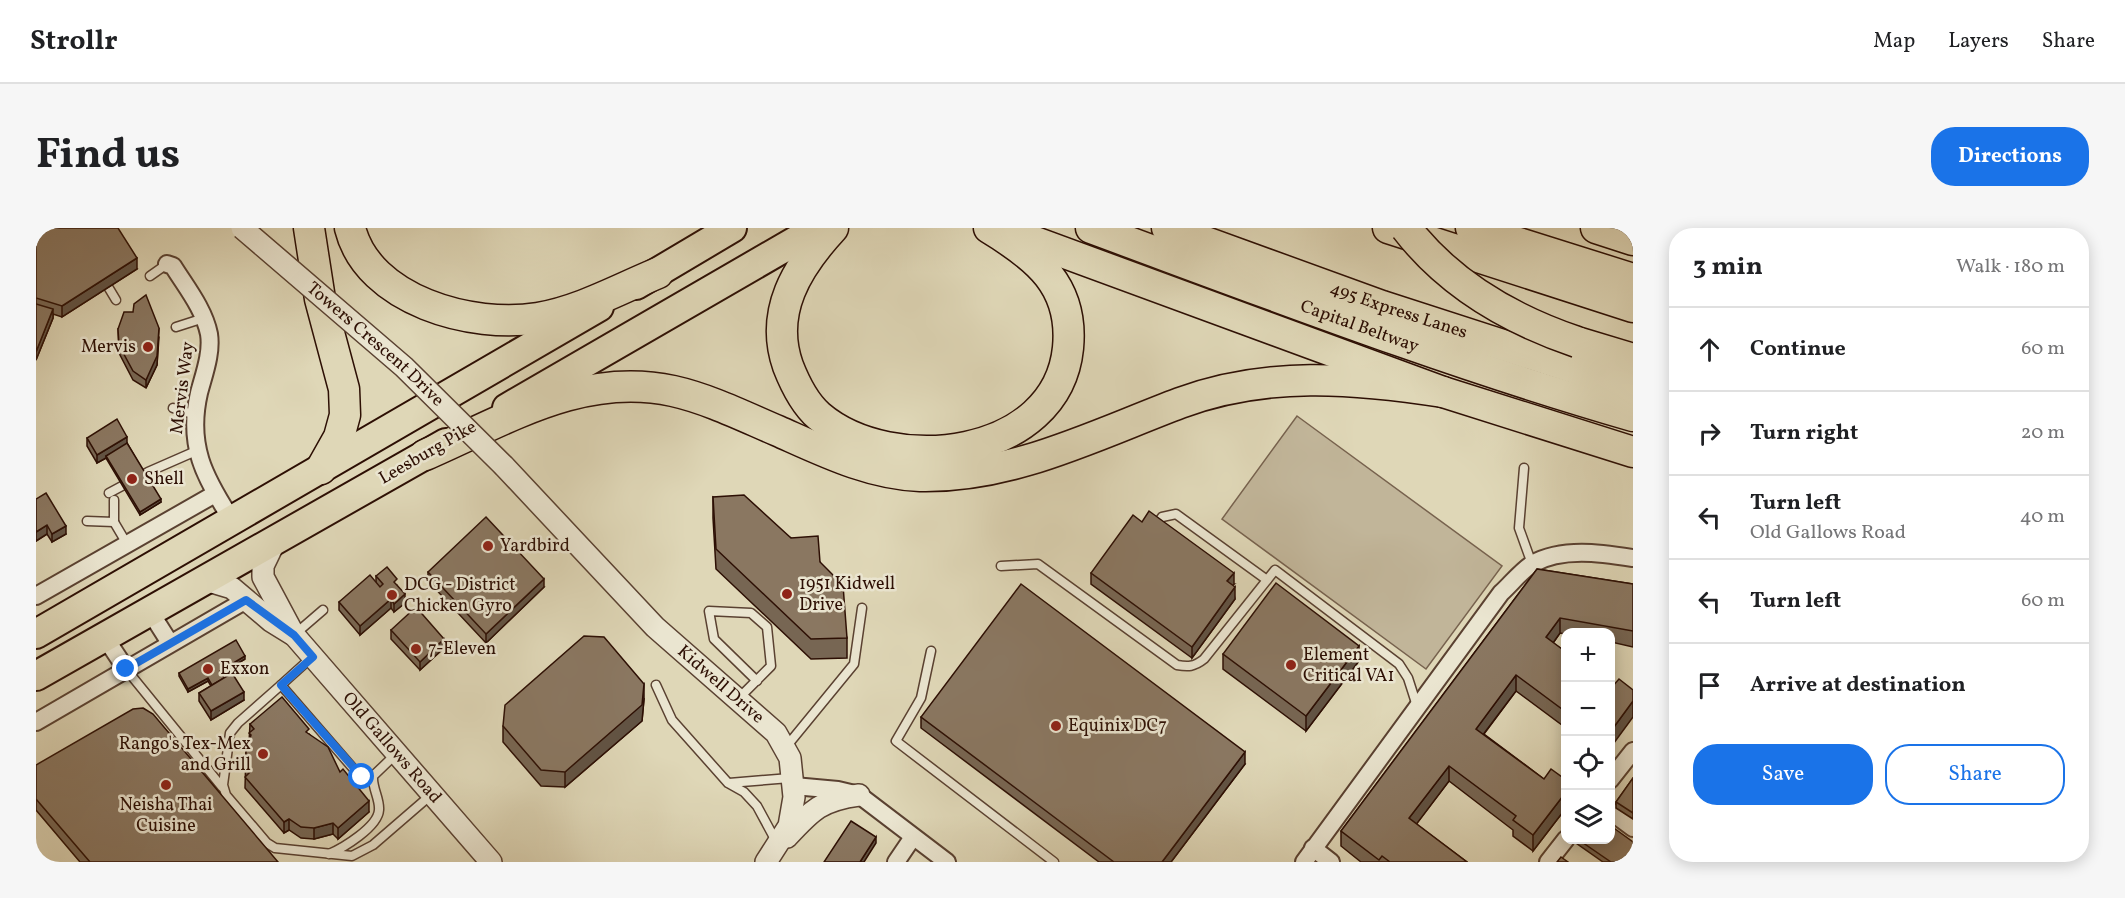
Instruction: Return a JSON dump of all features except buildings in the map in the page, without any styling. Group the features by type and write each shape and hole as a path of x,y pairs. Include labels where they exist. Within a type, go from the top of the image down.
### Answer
{"highway":[{"path":"309,228 320,299 344,389 345,415 342,426 321,469"},
{"path":"350,228 369,265 396,291 427,305 487,319 512,321 573,310 658,273"},
{"path":"36,634 732,228"},
{"name":"Leesburg Pike","path":"36,675 202,579 426,455 818,228"},
{"path":"833,228 801,267 782,314 781,340 793,378 804,398 818,415 834,427 865,442 895,448 934,450 957,448 1012,432 1032,418 1053,395 1067,362 1070,327 1062,297 1050,275 1035,260 989,228"},
{"path":"998,228 1443,392 1633,452"},
{"name":"Capital Beltway","path":"1091,228 1287,301 1562,395 1633,416"},
{"name":"495 Express Lanes","path":"1167,228 1382,306 1633,387"},
{"path":"1388,228 1633,307"},
{"path":"1407,228 1437,261 1490,302 1547,332 1580,333 1633,340"},
{"path":"1430,228 1474,269 1499,287 1554,315 1580,333 1633,359"},
{"path":"1471,228 1633,279"},
{"path":"1596,228 1633,240"},
{"path":"426,455 566,394 618,385 674,391 743,416 842,459 888,473 920,476 965,474 1012,466 1181,403 1263,381 1356,380 1443,392"}],"street":[{"name":"Towers Crescent Drive","path":"242,228 404,367 504,466"},
{"name":"Mervis Way","path":"167,264 173,266 204,318 209,345 196,415 196,452 215,494 232,520"},
{"name":"Kidwell Drive","path":"504,466 655,627 764,720 786,747 793,782 789,826 772,854"},
{"path":"37,592 215,494"},
{"name":"Old Gallows Road","path":"276,539 264,561 263,577 294,635 490,862"},
{"path":"127,544 142,572"},
{"path":"1331,862 1308,855 1501,593 1532,564 1559,554 1596,553 1633,558"},
{"name":"Old Gallows Road","path":"202,579 227,585 294,635"},
{"path":"36,722 246,600"},
{"path":"149,610 170,643"},
{"path":"104,636 126,669"},
{"path":"1615,775 1633,751"},
{"path":"793,782 859,795 947,862"},
{"path":"772,854 819,805 838,798 859,795"},
{"path":"1615,814 1633,828"},
{"path":"896,862 914,837"},
{"path":"1548,862 1562,844"}],"lane":[{"path":"150,276 167,264"},
{"path":"96,269 116,300"},
{"path":"176,327 204,318"},
{"path":"173,408 196,415"},
{"path":"127,544 114,522 112,496 148,472 196,452"},
{"path":"1524,468 1519,528 1532,564"},
{"path":"1155,526 1162,517 1176,514 1267,580"},
{"path":"87,521 114,522"},
{"path":"1001,566 1038,564 1177,665 1186,667 1195,666 1203,659 1275,570 1399,664 1408,678 1418,706"},
{"path":"786,747 854,664 862,608"},
{"path":"294,635 323,610"},
{"path":"738,700 757,681 771,666 767,627 751,613 709,611 714,639 757,681"},
{"path":"931,651 921,698 896,741 1054,862"},
{"path":"216,801 221,795 227,746 232,729 313,657"},
{"path":"126,669 222,785 226,795 277,852 351,856 361,854 432,794"},
{"path":"281,685 358,774 366,778 373,776 396,754"},
{"path":"656,685 672,720 728,783 744,792 757,806 772,854"},
{"path":"329,854 358,836 377,817 379,807 373,776"},
{"path":"728,783 793,782"},
{"path":"238,827 247,820"}],"shaded area":[{"path":"1297,416 1502,566 1426,669 1222,519"}],"place":[{"name":"Mervis","path":"148,347"},
{"name":"Shell","path":"132,479"},
{"name":"Yardbird","path":"488,546"},
{"name":"1951 Kidwell Drive","path":"787,594"},
{"name":"DCG - District Chicken Gyro","path":"392,595"},
{"name":"7-Eleven","path":"416,649"},
{"name":"Element Critical VA1","path":"1291,665"},
{"name":"Exxon","path":"208,669"},
{"name":"Equinix DC7","path":"1056,726"},
{"name":"Rango's Tex-Mex and Grill","path":"263,754"},
{"name":"Neisha Thai Cuisine","path":"166,785"}],"route":[{"path":"126,669 246,600 271,621 294,635 313,657 281,685 362,777"}]}
